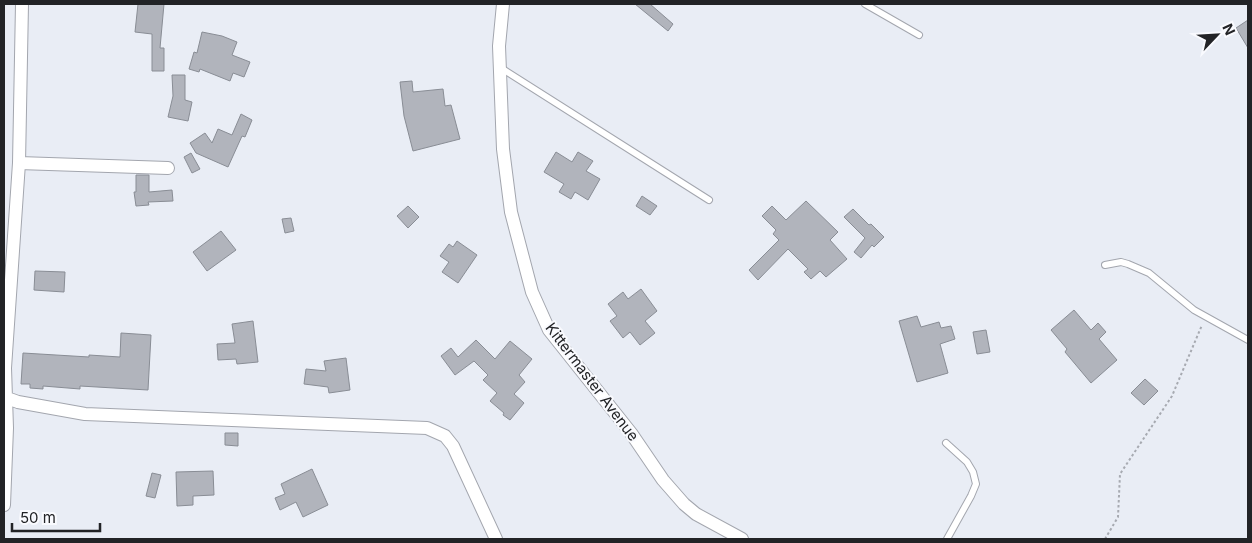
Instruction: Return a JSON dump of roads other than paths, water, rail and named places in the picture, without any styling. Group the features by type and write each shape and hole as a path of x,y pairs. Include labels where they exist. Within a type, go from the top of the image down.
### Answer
{"street":[{"path":"4,505 7,398 5,368 19,163 22,4"},
{"name":"Kittermaster Avenue","path":"503,4 499,46 503,149 511,212 532,292 549,330 594,384 663,480 684,504 696,514 742,539"},
{"path":"19,163 168,168"},
{"path":"7,398 18,402 85,414 428,428 445,436 453,446 496,539"}],"lane":[{"path":"865,4 919,35"},
{"path":"500,68 709,200"},
{"path":"1105,265 1121,262 1149,273 1205,318 1248,340"},
{"path":"946,443 967,462 973,472 976,484 947,539"}]}
